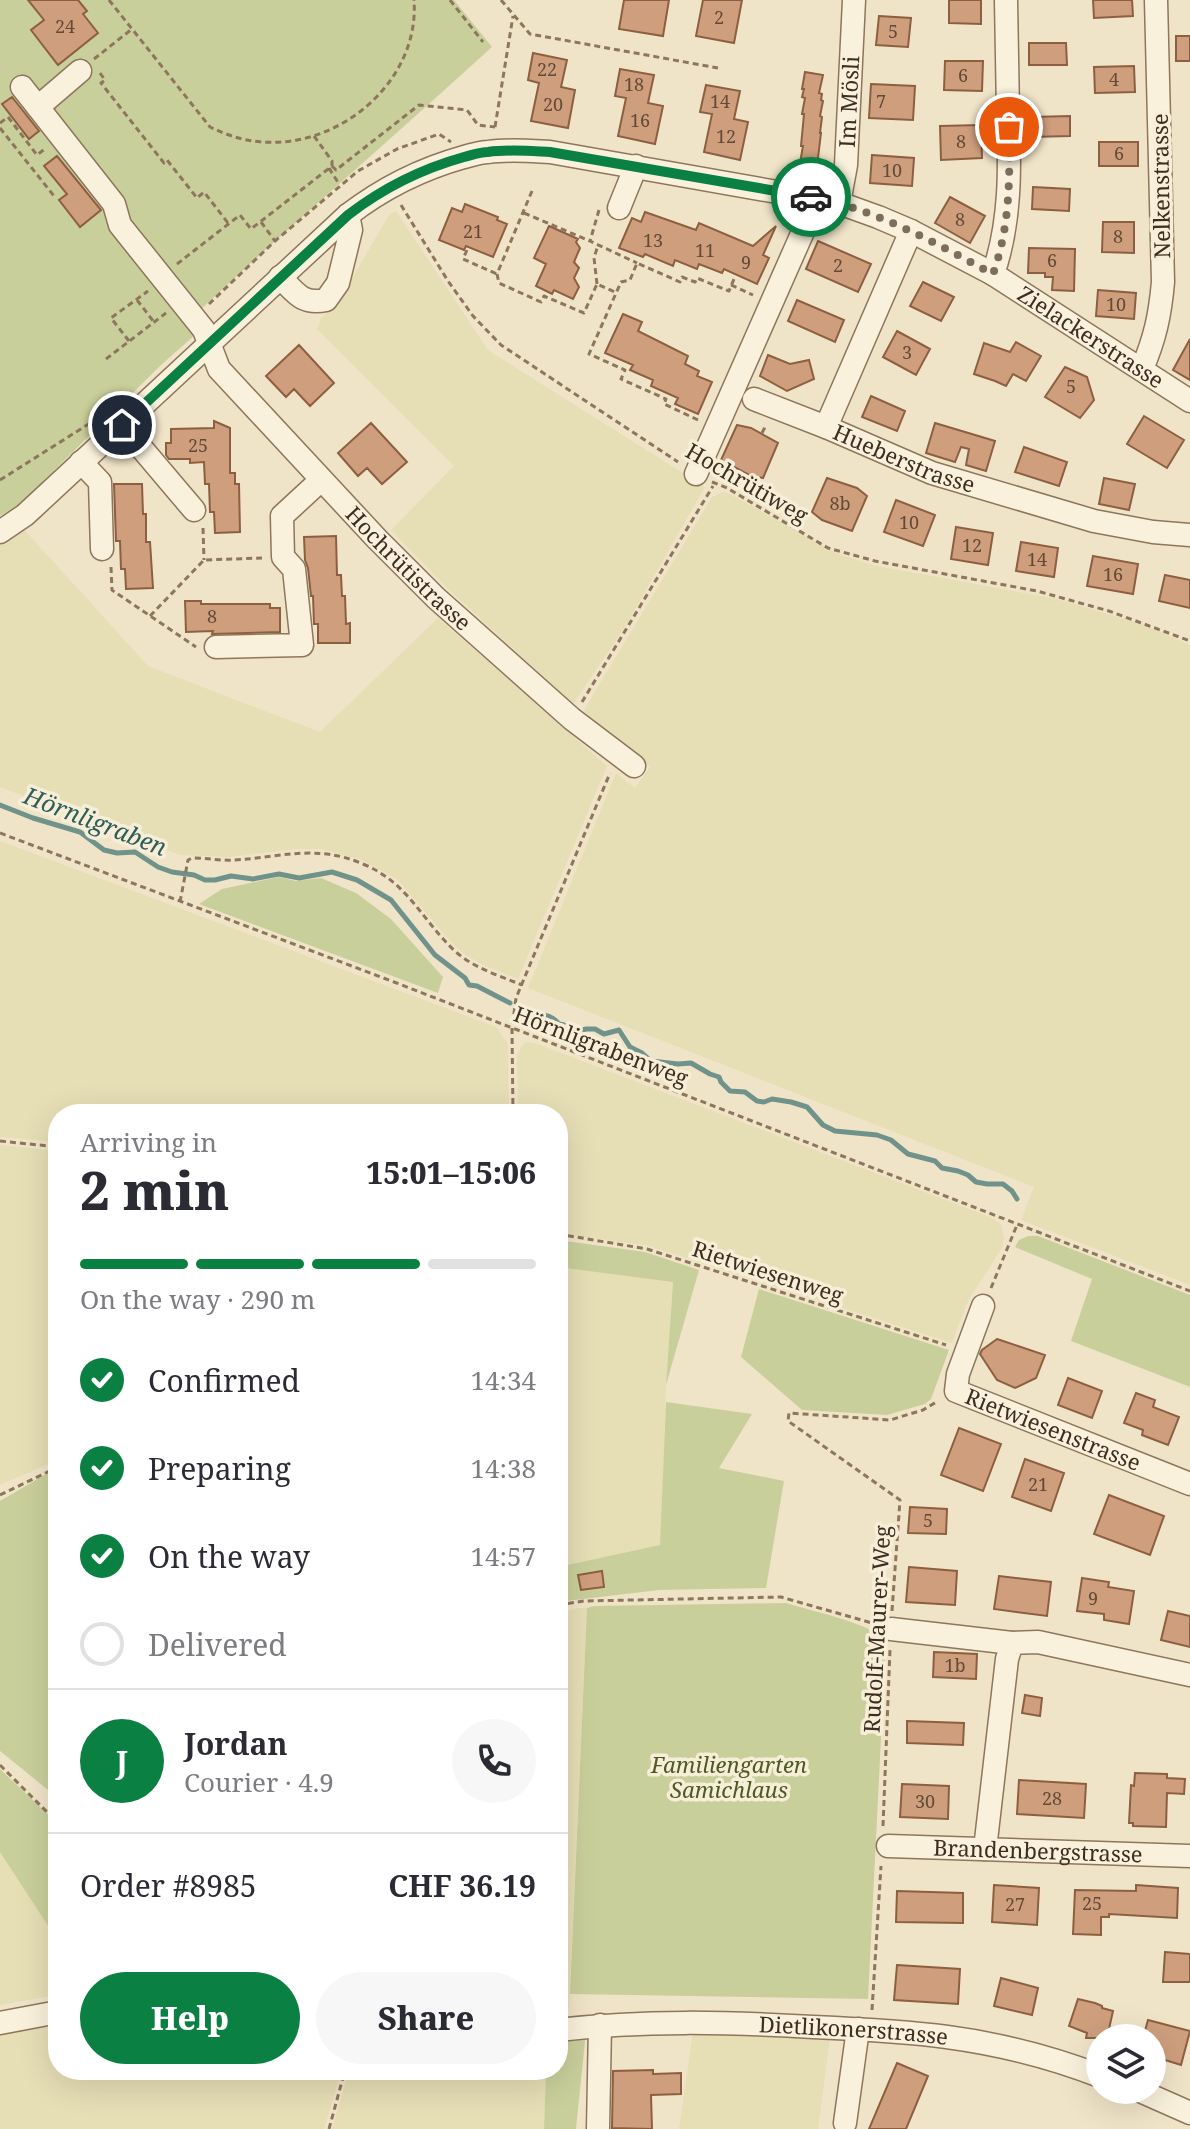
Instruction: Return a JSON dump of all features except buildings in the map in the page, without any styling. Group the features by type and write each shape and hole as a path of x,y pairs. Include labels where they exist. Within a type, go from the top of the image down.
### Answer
{"street":[{"name":"Im Mösli","path":"839,203 846,165 854,0"},
{"path":"993,274 1000,254 1008,203 1010,159 1006,0"},
{"name":"Nelkenstrasse","path":"1142,369 1155,336 1163,282 1156,0"},
{"path":"38,107 86,66"},
{"name":"Hochrütistrasse","path":"22,87 114,204 120,225 204,330 219,369 436,598 572,719 626,760"},
{"name":"Zielackerstrasse","path":"0,532 25,515 81,462 113,419 209,344 348,215 389,186 442,163 486,152 550,152 839,203 911,231 993,274 1190,401"},
{"path":"610,204 636,166"},
{"path":"705,479 716,428 809,218 814,198"},
{"path":"280,277 301,299 313,303 326,300 338,283 351,230 348,215"},
{"name":"Hueberstrasse","path":"911,231 826,427 932,473 1094,521 1190,535"},
{"path":"754,399 826,427"},
{"path":"113,419 194,510"},
{"path":"81,462 100,482 102,549"},
{"path":"216,647 302,645 294,569 283,557 282,516 321,480"},
{"name":"Rietwiesenstrasse","path":"983,1306 958,1374 956,1391 1190,1484"},
{"path":"891,1629 1012,1643 1038,1642 1190,1675"},
{"path":"985,1849 1007,1659 1012,1643"},
{"name":"Brandenbergstrasse","path":"884,1845 1190,1856"},
{"path":"0,2023 48,2014"},
{"name":"Dietlikonerstrasse","path":"568,2029 707,2022 864,2030 990,2044 1086,2072"},
{"path":"598,2129 600,2025"},
{"path":"845,2123 864,2030"},
{"path":"1166,2102 1190,2113"}],"path":[{"path":"109,0 210,127 234,138 264,143 314,136 339,126 377,98 396,73 414,27 414,0"},
{"path":"450,0 483,42"},
{"path":"501,0 530,34 718,68"},
{"path":"331,167 336,170 419,105 467,110 478,125 495,127 513,16"},
{"path":"132,29 86,66 105,80 101,83 164,163 167,160 197,198 204,192 228,223"},
{"path":"54,196 0,126 8,117 37,155 61,136"},
{"path":"106,359 154,322 188,310 358,171 397,149 439,134 457,147"},
{"path":"314,136 332,161 331,167 340,185"},
{"path":"129,341 111,318 228,223 240,215 251,229 331,167"},
{"name":"Hochrütiweg","path":"389,186 448,281 473,316 501,345 705,479 828,548 875,561 1037,591 1109,611 1190,641"},
{"path":"532,191 497,274 499,283 541,302 544,296 584,313 597,284 594,258 598,245"},
{"path":"590,241 610,204"},
{"path":"524,213 680,282 682,277 695,282 697,278 729,291 734,279"},
{"path":"261,222 275,241"},
{"path":"467,250 463,259 497,274"},
{"path":"637,263 630,280 621,282 589,354 625,370 621,379 666,399 664,404 716,428"},
{"path":"597,284 617,293"},
{"path":"731,285 771,303"},
{"path":"137,299 154,322"},
{"path":"0,480 75,434 113,419"},
{"path":"572,719 705,479"},
{"path":"194,510 203,518 204,560"},
{"path":"102,549 111,562 112,590 194,647 216,647"},
{"path":"150,616 204,560 283,557"},
{"path":"513,1104 512,1028 516,998 626,760"},
{"name":"Hörnligrabenweg","path":"0,833 1190,1291"},
{"path":"180,902 188,860 192,858 234,860 309,852 347,859 363,863 398,886 456,952 468,961 522,985"},
{"path":"0,1141 48,1146"},
{"path":"983,1306 1017,1225"},
{"name":"Rietwiesenweg","path":"568,1236 647,1249 966,1352"},
{"name":"Rudolf-Maurer-Weg","path":"864,2030 884,1845 891,1629 900,1500 788,1421 789,1413 890,1420 923,1410 956,1391"},
{"path":"0,1495 48,1472"},
{"path":"568,1603 781,1597 891,1629"},
{"path":"0,1765 48,1811"},
{"path":"329,2129 342,2080"}],"shaded area":[{"path":"396,211 488,350 705,487 625,627 573,704 448,589 391,530 454,466 317,329 321,318 343,294 389,215"},
{"path":"723,492 838,554 877,566 1057,599 1142,624 1190,645 1190,1285 1021,1220 1034,1187 528,988 616,773 635,788 650,767 584,712 712,497"},
{"path":"21,526 148,666 320,732 438,618 607,766 518,979 464,954 398,880 362,860 321,849 229,857 180,855 0,787 0,538"},
{"path":"0,841 496,1027 508,1044 509,1104 48,1104 48,1141 0,1137"},
{"path":"535,1043 990,1217 1001,1224 1004,1238 1002,1248 968,1301 952,1343 649,1246 568,1234 568,1104 518,1104 517,1055 523,1044"},
{"path":"0,1145 48,1150 48,1464 0,1485"},
{"path":"568,1268 673,1281 661,1545 568,1565"},
{"path":"587,1608 568,2009 568,1610"},
{"path":"0,1851 48,1924 48,1997 0,2005"},
{"path":"48,2023 48,2080 339,2080 324,2129 0,2129 0,2033"},
{"path":"693,2032 830,2038 818,2129 679,2129"},
{"path":"346,2080 546,2080 544,2129 332,2129"}],"green space":[{"path":"0,0 454,0 492,47 199,311 196,334 19,505 0,516"},
{"path":"279,877 296,881 321,878 356,893 391,919 443,977 438,993 199,904 222,889"},
{"path":"1038,1236 1190,1295 1190,1387 1071,1341 1092,1279 1015,1247 1019,1240"},
{"path":"568,1241 645,1252 699,1270 666,1385 673,1282 568,1268"},
{"path":"759,1289 949,1350 931,1399 925,1404 887,1415 802,1410 741,1357"},
{"path":"666,1402 752,1414 719,1468 784,1481 766,1588 659,1590 568,1601 568,1565 660,1545"},
{"path":"48,1473 48,1790 0,1751 0,1501"},
{"name":"Familiengarten Samichlaus","path":"786,1603 851,1622 886,1639 868,1999 570,1994 587,1608"},
{"path":"0,1769 48,1814 48,1926 0,1852"},
{"path":"584,2034 585,2041 576,2129 544,2129 546,2080 568,2080 568,2036"}],"waterway":[{"name":"Hörnligraben","path":"0,805 80,832 104,850 135,852 158,867 205,880 231,876 253,879 279,874 299,878 332,872 357,880 391,900 435,955 465,978 469,985 510,1003"},
{"path":"521,1007 550,1017 574,1032 595,1029 604,1034 619,1030 630,1047 651,1061 691,1063 719,1077 730,1091 745,1092 757,1101 772,1099 807,1107 823,1125 835,1131 877,1135 891,1140 908,1154 935,1161 942,1168 968,1175 976,1182 1003,1184 1017,1199"}],"way so far":[{"path":"811,197 878,217 993,274 1005,231 1009,127"}],"route":[{"path":"122,425 348,215 393,184 442,163 486,152 550,152 811,197"}]}
